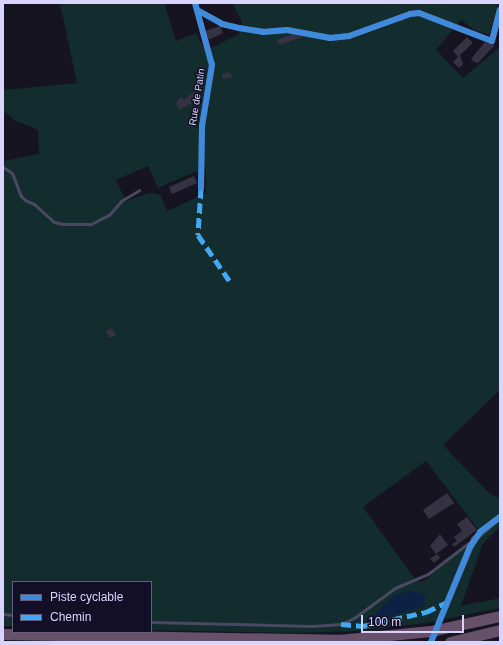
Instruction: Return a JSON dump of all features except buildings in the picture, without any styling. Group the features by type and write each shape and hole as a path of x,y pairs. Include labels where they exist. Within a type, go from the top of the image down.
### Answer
{"highway":[{"path":"3,634 306,640 437,628 500,616"},
{"path":"450,642 496,631"}],"street":[{"name":"Rue de Patin","path":"195,3 199,11 203,34 212,65 202,126 200,188"},
{"path":"199,11 222,24 239,28 263,32 287,30 330,38 349,36 410,14 419,13 492,41 500,10"},
{"path":"437,628 474,539 500,517"}],"lane":[{"path":"3,167 12,173 21,196 54,222 62,224 77,225 96,221 109,215 129,195 139,190"},
{"path":"152,622 312,626 341,624 354,618 395,588 428,574 474,539"}],"green space":[{"path":"60,3 164,3 176,41 196,33 205,51 239,34 242,21 232,3 498,3 490,35 476,31 461,20 436,50 463,78 500,47 500,390 443,445 490,494 500,498 500,527 483,543 461,606 500,598 500,608 427,623 356,631 291,633 152,630 152,581 12,581 12,626 3,626 3,161 39,154 38,130 14,120 3,110 3,90 77,83","holes":["148,166 158,188 206,167 206,193 167,211 161,195 149,193 126,201 116,180","426,461 481,533 424,581 417,582 363,507"]}],"water":[{"path":"408,591 425,594 425,604 422,607 377,621 372,617 395,595"}],"tunnel":[{"path":"431,642 437,629"}],"marked path":[{"path":"201,188 198,235 231,283"},
{"path":"341,624 363,626 426,612 447,602"}],"cycle path":[{"path":"195,3 212,65 202,126 201,188"},
{"path":"199,11 222,24 239,28 263,32 287,30 330,38 349,36 410,14 419,13 492,41 500,10"},
{"path":"431,642 470,547 480,532 500,517"}]}
